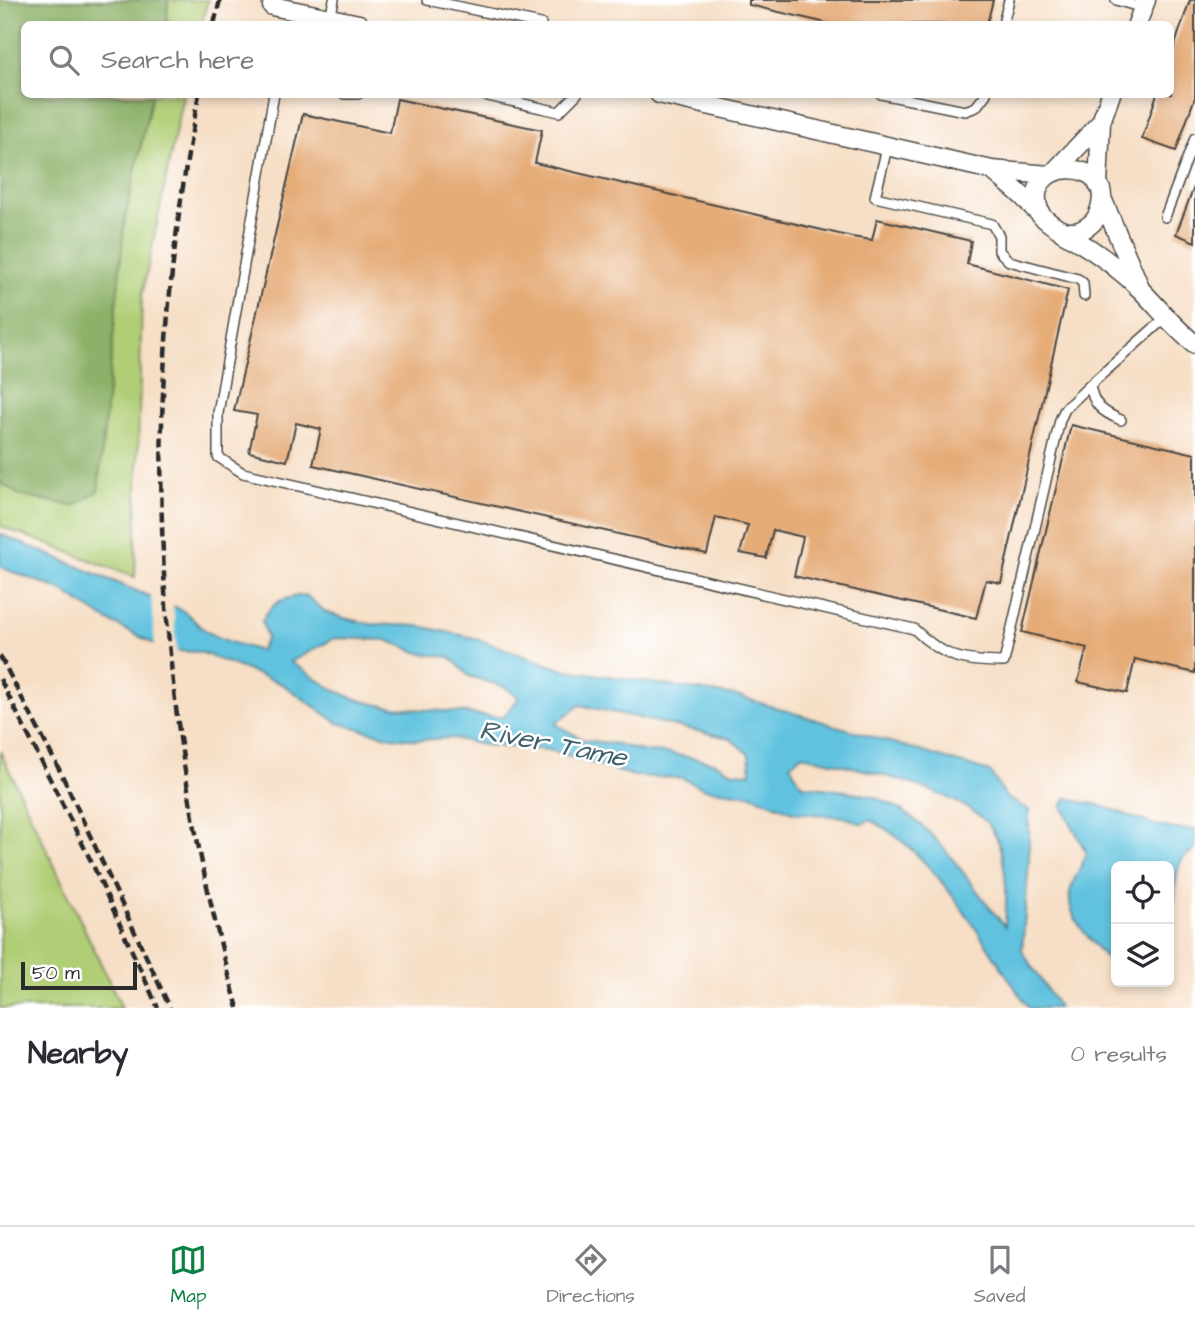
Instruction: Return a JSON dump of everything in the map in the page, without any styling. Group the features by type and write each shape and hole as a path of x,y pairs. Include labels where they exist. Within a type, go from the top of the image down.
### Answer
{"street":[{"path":"282,10 332,9 354,21"},
{"path":"676,98 992,170 1052,173 1078,169 1090,175 1100,191 1142,291"},
{"path":"1062,232 1076,232 1092,224 1101,209 1101,121 1110,98"},
{"path":"1042,217 1038,195 1052,173 1101,121"},
{"path":"992,170 1051,226 1098,252 1195,344"}],"lane":[{"path":"427,0 527,21"},
{"path":"1004,21 1009,0"},
{"path":"1116,0 1142,11"},
{"path":"273,98 218,413 218,457 243,473 914,629 940,652 955,658 1004,662 1060,420 1065,409 1165,318"},
{"path":"498,98 559,112 573,98"},
{"path":"901,98 965,111 976,107 983,98"},
{"path":"1165,217 1195,138"},
{"path":"887,148 875,197 992,224 999,236 999,251 1009,261 1078,279 1083,283 1084,296"},
{"path":"1090,384 1092,400 1105,413 1121,420"}],"green space":[{"path":"0,0 208,0 202,21 21,21 21,98 182,98 142,296 135,577 0,526"},
{"path":"0,0 168,0 167,21 21,21 21,98 151,98 125,218 98,491 74,506 21,496 0,482"},
{"path":"0,751 122,1008 0,1008"}],"water":[{"name":"River Tame","path":"0,534 175,607 215,636 260,651 267,638 262,621 270,609 285,599 306,595 325,612 344,618 370,624 419,626 474,638 561,669 737,696 990,772 1006,797 1029,810 1029,861 1022,951 1059,1008 1029,1008 977,930 937,877 916,853 893,834 869,820 862,824 844,817 793,812 752,795 705,789 682,778 634,776 549,750 483,745 453,738 418,740 391,737 338,723 282,684 200,652 176,651 154,644 103,618 61,590 0,567","holes":["335,638 386,640 423,654 450,657 469,676 505,687 519,698 503,717 365,702 331,688 290,662","580,705 729,738 749,754 751,773 733,772 713,762 584,740 555,724","801,755 875,773 934,792 980,817 993,831 1004,865 1005,926 947,852 913,818 893,805 871,796 802,785 790,765"]},
{"path":"1067,797 1158,826 1195,829 1195,850 1181,862 1174,897 1174,861 1111,861 1111,964 1084,932 1073,913 1070,893 1086,852 1062,806"}],"pier":[{"path":"151,593 173,602 177,655 155,648"}],"building":[{"path":"749,0 993,0 988,21 818,21 749,5"},
{"path":"1190,0 1195,0 1195,97 1176,151 1142,139 1156,98 1174,98 1174,47"},
{"path":"397,99 542,130 535,163 852,237 872,240 877,219 971,241 967,264 1068,290 1001,583 986,580 976,618 794,576 803,537 773,530 766,558 740,553 748,525 716,517 707,554 313,465 321,429 296,423 287,461 249,452 257,415 234,411 303,114 390,133"},
{"path":"1195,188 1195,242 1176,234"},
{"path":"1071,425 1195,454 1195,673 1135,659 1127,693 1078,682 1087,648 1022,632"}],"railway":[{"path":"215,21 220,0"},
{"path":"198,98 180,210 167,325 162,440 163,554 171,667 187,781 209,894 238,1008"},
{"path":"0,656 61,773 170,1008"},
{"path":"0,679 91,861 158,1008"}]}
